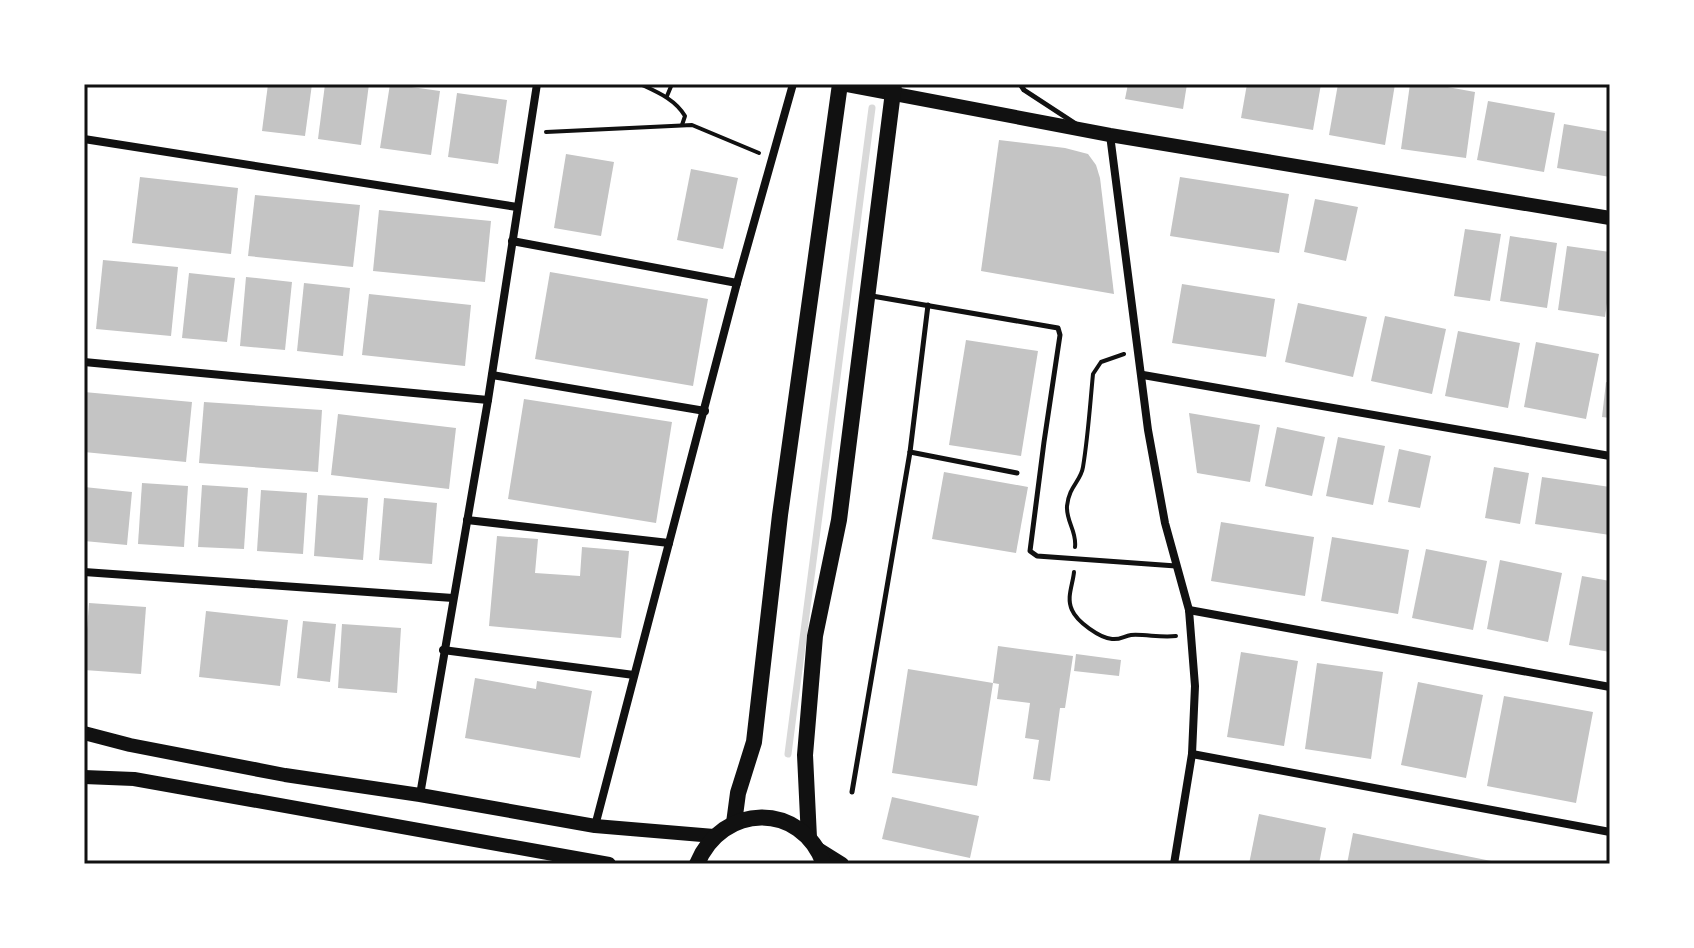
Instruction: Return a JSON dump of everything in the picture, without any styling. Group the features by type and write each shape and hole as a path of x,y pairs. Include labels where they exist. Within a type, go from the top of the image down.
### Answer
{"main road":[{"path":"734,823 738,793 754,742 780,515 841,84 894,89 1110,135 1610,218"},
{"path":"817,850 805,755 815,636 839,520 894,89"},
{"path":"84,733 285,775 595,826 714,836"},
{"path":"84,777 134,779 609,864"},
{"path":"697,864 714,836 734,823 757,817 772,818 798,828 817,850 842,864"}],"street":[{"path":"420,795 488,400 537,84"},
{"path":"595,826 737,283 793,84"},
{"path":"1110,135 1148,430 1162,508 1189,610 1195,686 1192,754 1174,864"},
{"path":"84,139 517,207"},
{"path":"512,241 737,283"},
{"path":"84,362 488,400"},
{"path":"492,375 705,411"},
{"path":"1143,375 1610,456"},
{"path":"467,520 669,543"},
{"path":"84,572 453,598"},
{"path":"1189,610 1610,687"},
{"path":"443,650 634,675"},
{"path":"1192,754 1610,832"}],"lane":[{"path":"1020,84 1024,90 1084,130"},
{"path":"868,295 1058,328 1060,335 1030,551 1037,556 1177,566"},
{"path":"852,792 910,452 928,305"},
{"path":"910,452 1017,473"}],"path":[{"path":"640,84 667,97 685,116 682,125"},
{"path":"667,97 672,84"},
{"path":"530,132 692,125 772,160"},
{"path":"1140,351 1101,362 1093,374 1083,470 1069,490 1067,507 1066,518 1076,538 1069,599 1077,619 1108,639 1132,635 1191,635"}],"building":[{"path":"268,84 312,84 305,136 262,131"},
{"path":"325,84 369,84 361,145 318,139"},
{"path":"390,84 440,91 431,155 380,148"},
{"path":"1128,84 1187,84 1183,109 1125,99"},
{"path":"1247,84 1321,84 1313,130 1241,118"},
{"path":"1338,84 1395,84 1385,145 1329,135"},
{"path":"1410,84 1431,84 1475,92 1466,158 1401,149"},
{"path":"457,93 507,100 498,164 448,157"},
{"path":"1488,101 1555,113 1544,172 1477,160"},
{"path":"1564,124 1610,132 1610,177 1557,168"},
{"path":"999,140 1088,154 1100,178 1114,294 981,271"},
{"path":"566,154 614,162 601,236 554,228"},
{"path":"691,169 738,178 723,249 677,240"},
{"path":"140,177 238,188 231,254 132,243"},
{"path":"1180,177 1289,194 1279,253 1170,236"},
{"path":"255,195 360,205 353,267 248,256"},
{"path":"1315,199 1358,207 1346,261 1304,252"},
{"path":"379,210 491,221 485,282 373,271"},
{"path":"1465,229 1501,234 1490,301 1454,296"},
{"path":"1510,236 1557,243 1547,308 1500,301"},
{"path":"1567,246 1610,252 1605,317 1558,310"},
{"path":"103,260 178,267 171,336 96,329"},
{"path":"550,272 708,299 693,386 535,359"},
{"path":"189,273 235,278 227,342 182,338"},
{"path":"246,277 292,282 285,350 240,346"},
{"path":"304,283 350,288 343,356 297,351"},
{"path":"1182,284 1275,299 1266,357 1172,343"},
{"path":"369,294 471,305 465,366 362,355"},
{"path":"1298,303 1367,317 1353,377 1285,362"},
{"path":"1385,316 1446,329 1432,394 1371,381"},
{"path":"1458,331 1520,343 1508,408 1445,396"},
{"path":"966,340 1038,351 1021,456 949,445"},
{"path":"1536,342 1599,354 1586,419 1524,407"},
{"path":"1606,382 1610,383 1610,418 1602,417"},
{"path":"84,392 192,402 186,462 84,452"},
{"path":"524,399 672,422 656,523 508,499"},
{"path":"204,402 322,410 318,472 199,463"},
{"path":"1189,413 1260,425 1250,482 1197,473"},
{"path":"338,414 456,428 449,489 331,475"},
{"path":"1277,427 1325,437 1312,496 1265,486"},
{"path":"1338,437 1385,446 1373,505 1326,496"},
{"path":"1399,449 1431,456 1420,508 1388,502"},
{"path":"1494,467 1529,473 1520,524 1485,518"},
{"path":"944,472 1028,487 1016,553 932,539"},
{"path":"1542,477 1610,487 1610,535 1535,524"},
{"path":"142,483 188,486 184,547 138,544"},
{"path":"202,485 248,488 244,549 198,547"},
{"path":"84,487 132,492 127,545 84,541"},
{"path":"261,490 307,493 303,554 257,551"},
{"path":"318,495 368,498 363,560 314,556"},
{"path":"384,498 437,503 432,564 379,560"},
{"path":"1221,522 1314,537 1305,596 1211,581"},
{"path":"497,536 538,539 535,573 580,576 582,547 629,551 621,638 489,626"},
{"path":"1332,537 1409,550 1398,614 1321,601"},
{"path":"1426,549 1487,561 1473,630 1412,618"},
{"path":"1500,560 1562,573 1548,642 1487,629"},
{"path":"1582,576 1610,581 1610,652 1569,645"},
{"path":"89,603 146,607 141,674 84,670"},
{"path":"206,611 288,620 280,686 199,677"},
{"path":"303,621 336,624 330,682 297,678"},
{"path":"342,624 401,628 397,693 338,688"},
{"path":"998,646 1073,656 1065,708 1060,708 1050,781 1033,779 1039,740 1025,738 1030,703 997,699 999,684 993,683"},
{"path":"1241,652 1298,661 1284,746 1227,737"},
{"path":"1076,654 1121,660 1119,676 1074,671"},
{"path":"1317,663 1383,672 1371,759 1305,749"},
{"path":"908,669 993,683 977,786 892,773"},
{"path":"475,678 536,689 537,681 592,691 580,758 465,738"},
{"path":"1418,682 1483,695 1466,778 1401,765"},
{"path":"1504,696 1593,712 1576,803 1487,786"},
{"path":"892,797 979,816 970,858 882,839"},
{"path":"1259,814 1326,828 1319,864 1249,864"},
{"path":"1353,833 1501,863 1347,864"}],"waterway":[{"path":"788,754 872,108"}]}
